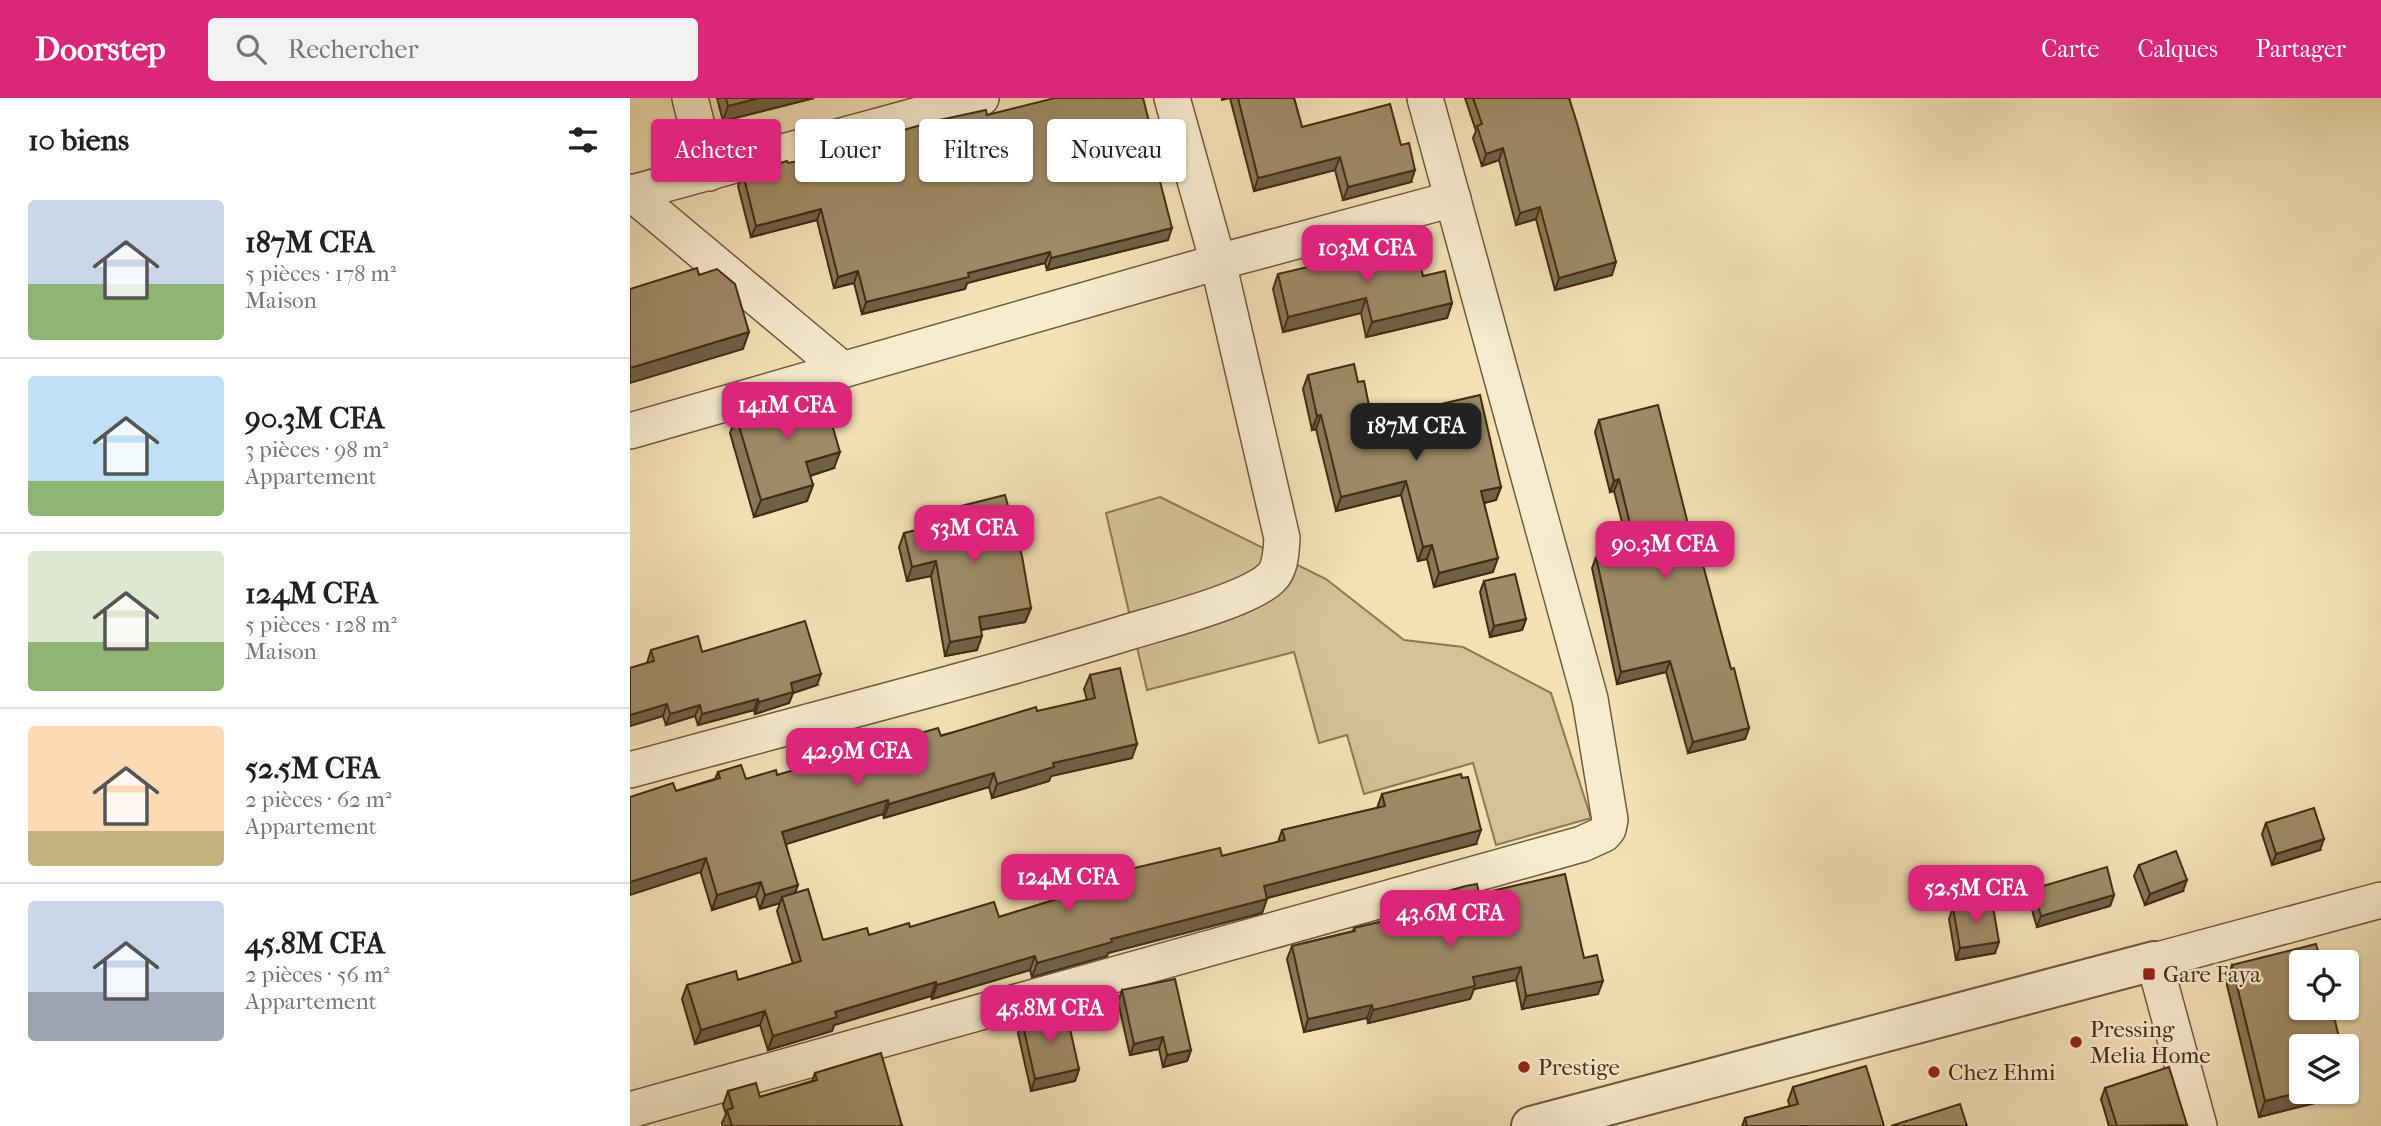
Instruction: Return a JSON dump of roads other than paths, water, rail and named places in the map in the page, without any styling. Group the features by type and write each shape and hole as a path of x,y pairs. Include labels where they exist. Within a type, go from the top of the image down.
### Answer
{"street":[{"path":"691,98 696,119"},
{"path":"781,151 937,104 981,98"},
{"path":"630,770 1104,640 1191,613 1249,591 1273,576 1280,559 1282,538 1218,262 1172,98"},
{"path":"635,1126 630,1109 1582,844 1604,834 1608,829 1610,810 1590,699 1425,98"},
{"path":"631,192 672,182"},
{"path":"631,192 843,370"},
{"path":"630,431 1218,262 1453,199"},
{"path":"1548,1124 2381,900"},
{"path":"2154,961 2199,1126"}],"place":[{"name":"Gare Faya","path":"2149,974"},
{"name":"Pressing Melia Home","path":"2076,1042"},
{"name":"Prestige","path":"1524,1067"},
{"name":"Chez Ehmi","path":"1934,1072"}]}
